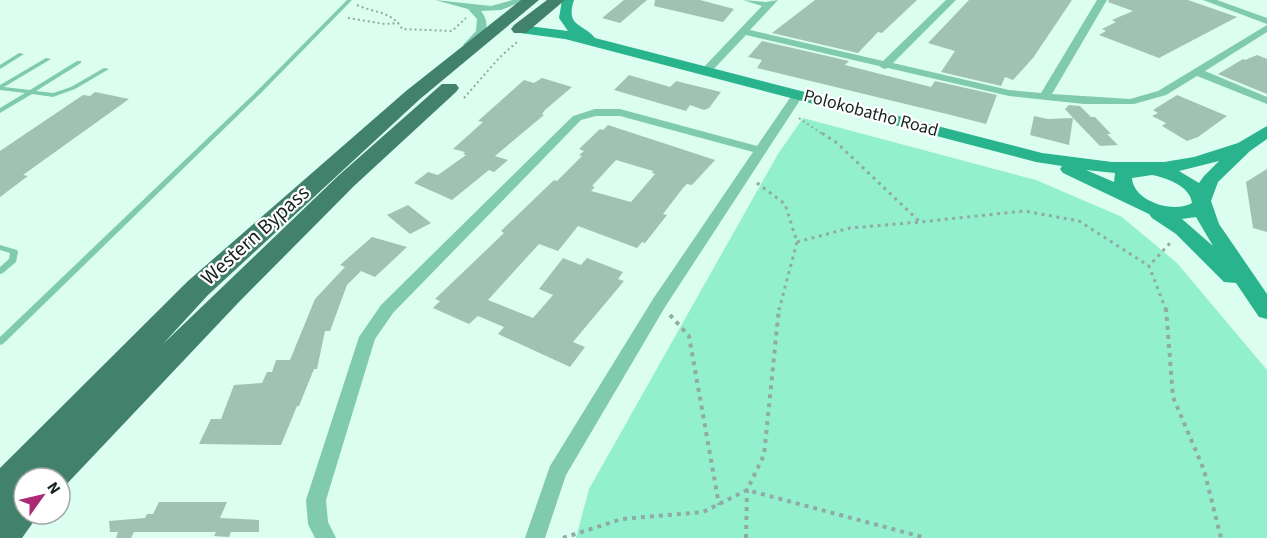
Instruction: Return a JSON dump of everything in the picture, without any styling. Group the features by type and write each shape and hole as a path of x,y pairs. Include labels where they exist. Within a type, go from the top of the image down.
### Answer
{"highway":[{"name":"Western Bypass","path":"0,492 198,288 326,170 433,78 531,0"},
{"name":"Western Bypass","path":"63,466 228,296 346,181 432,102 557,0"},
{"path":"0,535 12,522"}],"street":[{"path":"440,0 504,8 521,0"},
{"path":"568,0 563,10 569,25 577,32 603,45"},
{"path":"748,0 770,2"},
{"path":"884,66 951,0"},
{"path":"1044,98 1102,0"},
{"path":"1208,0 1267,21"},
{"path":"706,71 770,2"},
{"path":"433,78 483,29 483,18 471,4"},
{"path":"742,31 884,66 1008,93 1044,98 1130,102 1162,93 1267,28"},
{"path":"520,29 551,32 603,45"},
{"name":"Polokobatho Road","path":"603,45 1042,158 1140,169"},
{"path":"1197,72 1267,101"},
{"path":"535,538 557,472 659,303 798,94"},
{"path":"326,538 318,524 315,500 367,337 387,309 577,118 594,112 620,113 759,150"},
{"path":"1042,158 1161,212 1188,214 1197,211 1210,180 1244,147 1267,130"},
{"path":"1244,147 1182,165 1140,169 1124,176 1122,182 1140,202 1182,229 1267,311"},
{"path":"1140,169 1152,170 1190,184 1229,256 1267,311"}],"lane":[{"path":"0,342 351,0"},
{"path":"0,67 21,54"},
{"path":"0,87 48,59"},
{"path":"0,111 79,62"},
{"path":"0,87 30,93 61,94 106,69"},
{"path":"0,247 14,252 13,260 0,272"}],"path":[{"path":"351,0 360,8 387,13 402,28 418,31 452,30 466,19 471,4"},
{"path":"330,21 349,18 386,24 399,23"},
{"path":"787,110 837,143 921,222"},
{"path":"746,175 785,204 797,242 778,310 764,455 747,490 746,538"},
{"path":"797,242 849,228 1024,211 1079,221 1149,266 1166,308 1173,397 1204,470 1221,538"},
{"path":"1149,266 1182,229"},
{"path":"659,303 689,336 718,504"},
{"path":"563,538 622,519 703,513 747,490 926,538"}],"green space":[{"path":"803,118 1036,180 1122,217 1177,263 1267,370 1267,538 576,538 589,489 778,154"}],"building":[{"path":"624,0 647,0 620,23 602,18"},
{"path":"655,0 700,0 734,9 723,22 654,6"},
{"path":"815,0 917,0 882,33 878,32 858,53 772,33"},
{"path":"969,0 1072,0 1033,58 1013,80 1005,77 1001,86 941,72 955,51 928,43"},
{"path":"1109,0 1188,0 1237,17 1159,58 1099,35 1106,31 1102,29 1116,22 1112,20 1133,11 1108,2"},
{"path":"762,41 849,61 845,65 931,87 935,81 997,95 986,124 757,68 762,60 748,57"},
{"path":"1257,55 1267,59 1267,94 1218,74 1243,59"},
{"path":"629,75 670,87 676,81 721,92 709,108 704,110 690,105 686,111 614,90"},
{"path":"542,78 572,87 545,110 542,114 544,115 495,156 508,160 494,172 489,170 452,200 414,183 428,172 438,175 466,155 463,154 465,152 453,149 483,122 478,121 524,80 534,83"},
{"path":"95,92 129,99 23,175 28,176 0,197 0,151 83,95 90,96"},
{"path":"1177,95 1227,116 1198,137 1187,141 1162,126 1166,123 1152,116 1158,113 1153,110"},
{"path":"1069,105 1080,106 1091,117 1095,117 1118,145 1100,146 1065,109"},
{"path":"1034,116 1048,119 1073,118 1069,145 1030,135"},
{"path":"608,125 715,160 692,185 687,184 683,188 663,214 667,215 645,243 642,242 637,248 578,226 558,251 539,244 488,300 533,318 553,295 539,289 563,258 581,265 587,258 623,272 618,279 624,281 573,342 585,347 570,367 498,334 504,327 478,316 469,324 433,308 440,301 435,299 504,233 501,231 582,156 579,155 584,151 579,149 600,129 603,130","holes":["616,160 653,171 652,173 655,174 631,202 591,191 595,187 592,186"]},
{"path":"1267,169 1267,232 1253,228 1246,182"},
{"path":"408,205 431,223 410,234 387,215"},
{"path":"372,237 407,247 375,277 361,271 347,285 330,331 325,331 317,369 314,369 281,445 199,444 211,419 221,419 234,385 262,383 267,372 272,372 276,360 290,360 315,299 345,267 340,265"},
{"path":"159,502 227,502 220,518 259,520 259,532 231,532 229,537 214,536 216,532 134,532 131,538 116,538 118,532 110,532 109,521 145,518 147,514 153,514"}]}
